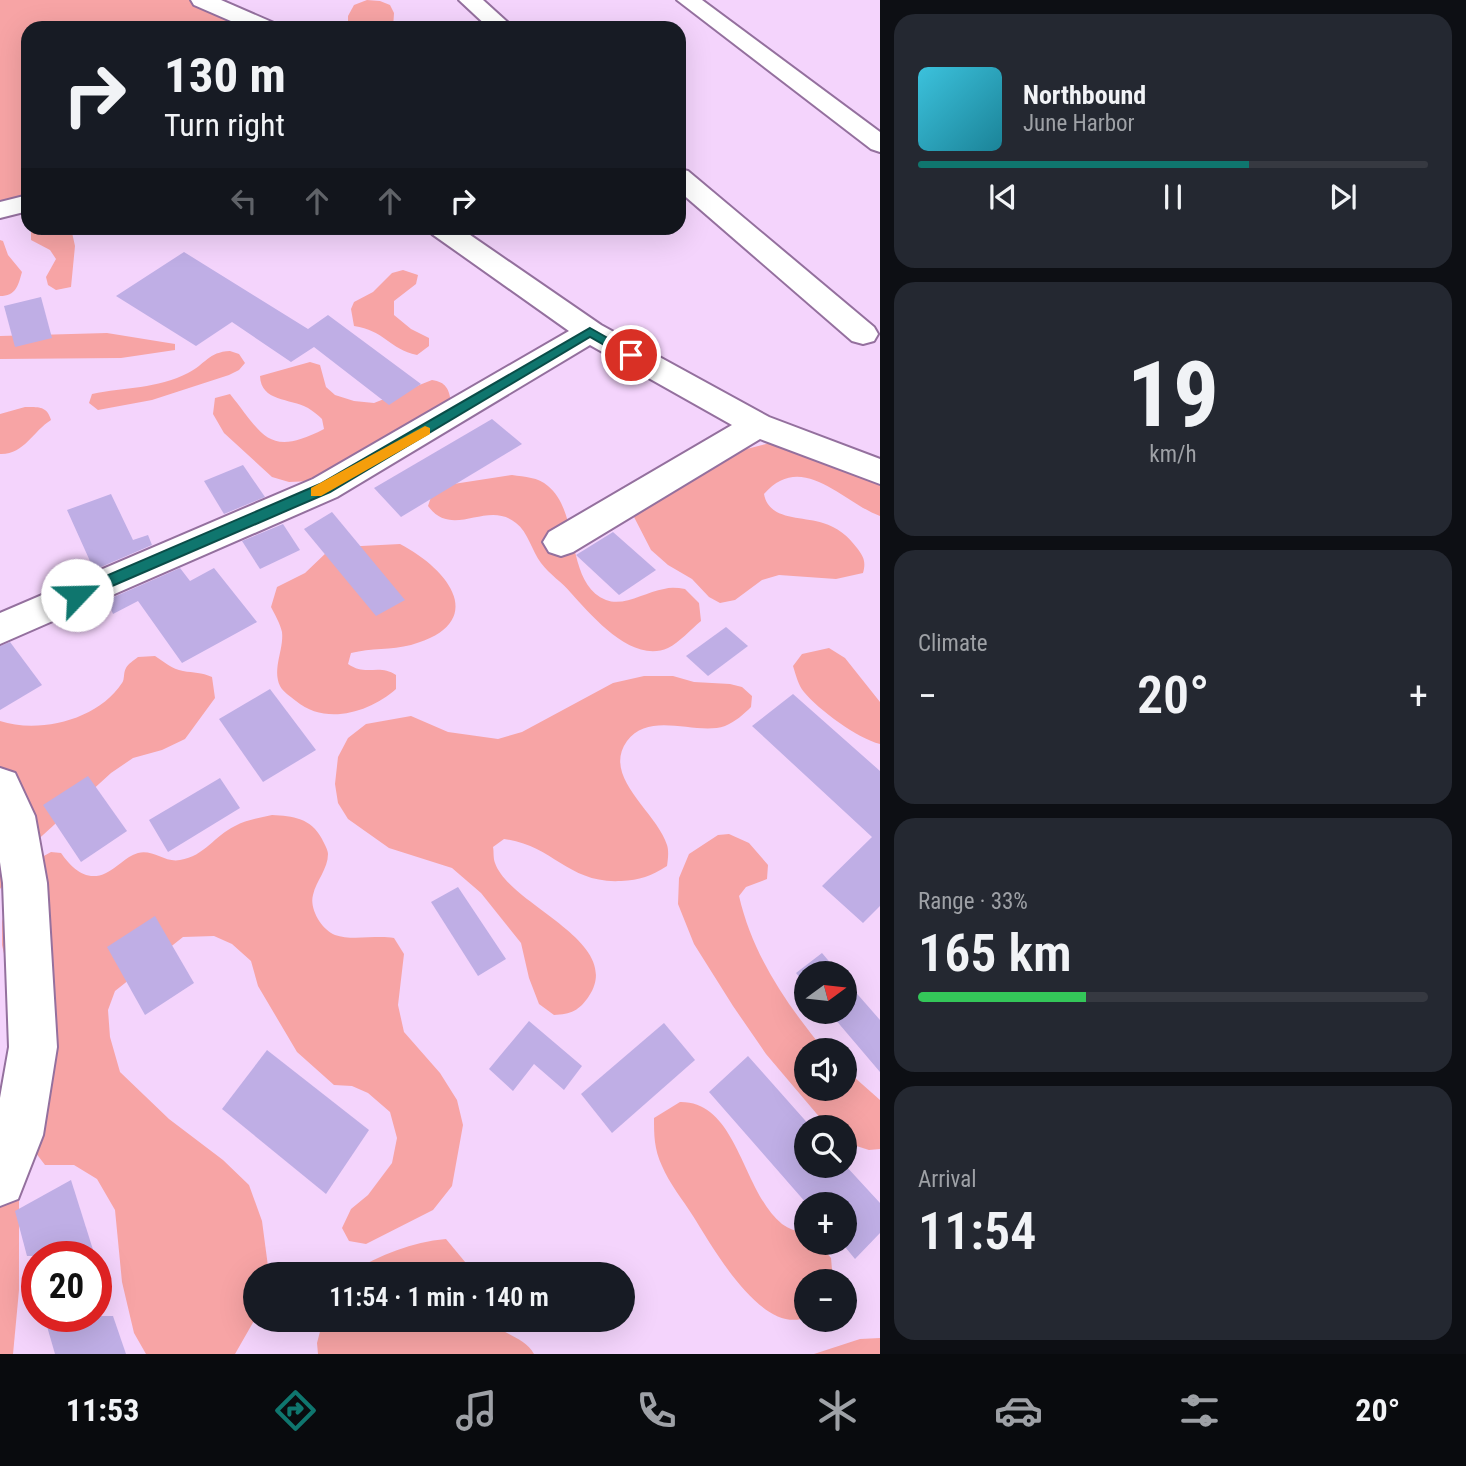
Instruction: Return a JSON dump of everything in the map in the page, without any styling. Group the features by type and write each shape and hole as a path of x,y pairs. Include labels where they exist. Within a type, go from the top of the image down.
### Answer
{"lane":[{"path":"202,0 250,21"},
{"path":"471,0 495,21"},
{"path":"688,0 880,144"},
{"path":"686,183 863,334"},
{"path":"0,210 21,205"},
{"path":"452,235 590,332 758,425 880,472"},
{"path":"0,629 325,488 590,332"},
{"path":"561,542 758,425"},
{"path":"0,786 14,816 25,883 33,1047 18,1135 0,1181"}],"shaded area":[{"path":"0,0 202,0 250,21 21,21 21,203 0,208"},
{"path":"367,0 390,5 394,13 393,21 348,21 354,5"},
{"path":"31,235 73,235 75,246 71,287 56,290 48,285 46,277 56,259 50,250 31,240"},
{"path":"0,240 22,272 18,286 5,296 0,296"},
{"path":"403,270 418,275 416,284 394,301 394,315 411,329 429,338 429,346 417,355 407,352 373,331 354,326 351,309 354,302 373,292 392,273"},
{"path":"107,333 175,344 175,350 121,358 0,359 0,336"},
{"path":"230,351 239,354 245,363 229,375 152,400 98,410 89,403 92,394 165,382 194,370 212,356"},
{"path":"310,362 320,365 326,387 335,395 354,401 374,403 432,380 441,382 446,387 451,402 335,480 289,482 272,477 224,433 213,414 215,398 230,394 259,431 268,438 290,442 305,438 324,429 322,419 308,408 265,391 260,376"},
{"path":"25,407 42,408 51,420 16,451 0,454 0,414"},
{"path":"774,442 880,480 880,516 822,483 807,478 793,477 778,482 764,494 767,503 779,513 823,523 842,533 861,554 863,573 836,579 779,575 762,580 735,600 720,603 651,550 634,517 641,503 739,451"},
{"path":"512,475 540,481 558,498 565,513 578,564 593,592 606,600 620,602 667,588 685,589 699,603 701,621 668,648 654,651 627,644 601,625 545,567 524,531 516,523 494,515 448,520 438,516 428,506 432,494 447,485"},
{"path":"400,544 434,568 446,582 454,596 455,610 450,624 435,635 411,645 351,653 348,664 355,668 384,670 396,675 396,689 374,704 348,713 321,713 308,709 285,692 278,679 282,632 271,607 277,587 305,573 327,552 342,547"},
{"path":"829,648 845,658 880,702 880,744 861,736 829,715 800,686 793,666 802,654"},
{"path":"155,656 175,669 212,677 215,698 185,739 162,750 133,758 111,773 32,845 0,889 0,721 32,726 67,721 83,715 111,696 122,683 125,670 131,662 138,657"},
{"path":"644,676 673,676 694,682 742,687 752,696 751,707 725,726 701,728 660,725 637,732 627,741 621,754 621,768 626,781 667,845 667,866 634,880 603,880 587,877 521,843 504,839 493,847 495,863 505,879 579,941 592,958 596,976 589,996 574,1011 554,1015 539,1004 529,978 521,943 481,893 452,868 389,848 348,819 338,803 335,784 338,757 348,738 366,724 411,716 448,732 498,739 522,732 613,683"},
{"path":"272,815 294,817 307,822 318,832 328,852 312,901 318,918 326,929 341,937 394,938 404,954 398,1005 404,1032 440,1073 457,1100 463,1125 452,1186 433,1210 366,1244 349,1241 342,1228 351,1209 368,1195 392,1163 397,1138 390,1112 368,1093 352,1086 334,1085 297,1052 258,986 251,961 232,944 214,936 183,937 115,991 108,1010 110,1037 120,1072 169,1119 223,1160 249,1185 262,1221 267,1262 243,1262 243,1332 248,1332 235,1354 146,1354 134,1333 122,1282 115,1210 97,1179 74,1165 45,1165 29,1144 14,996 2,945 2,922 7,903 33,862 51,852 61,853 69,863 86,875 99,876 129,857 143,852 169,860 189,858 235,826"},
{"path":"729,834 749,843 768,865 767,879 746,887 739,896 762,959 794,1011 794,1024 804,1024 815,1038 794,1038 794,1087 766,1054 733,1006 694,944 678,904 679,878 689,854 718,835"},
{"path":"857,1080 880,1100 880,1149 869,1150 857,1146 857,1115 818,1115 806,1101 857,1101"},
{"path":"680,1102 699,1106 715,1116 738,1151 769,1210 782,1224 794,1230 794,1255 828,1255 831,1258 832,1269 794,1269 794,1319 773,1314 756,1302 726,1266 668,1179 656,1148 654,1118"},
{"path":"0,1119 19,1167 19,1290 13,1354 0,1354"},
{"path":"446,1239 465,1262 369,1262 395,1251"},
{"path":"320,1332 505,1332 525,1343 534,1354 318,1354"},
{"path":"880,1338 880,1354 814,1354 860,1339"}],"building":[{"path":"184,252 308,329 328,315 421,384 389,405 314,347 291,362 232,322 196,346 116,296"},
{"path":"41,297 52,338 15,347 4,306"},
{"path":"492,419 522,444 401,517 374,488"},
{"path":"243,465 265,497 224,514 204,481"},
{"path":"111,494 133,540 148,535 152,545 94,570 67,510"},
{"path":"332,512 405,600 376,616 304,529"},
{"path":"283,524 300,550 260,569 242,541"},
{"path":"613,532 656,570 619,595 576,555"},
{"path":"180,568 190,581 214,568 257,622 182,663 138,601 113,614 107,600"},
{"path":"726,627 748,646 708,676 686,656"},
{"path":"10,642 42,685 0,710 0,646"},
{"path":"270,689 316,750 263,782 219,719"},
{"path":"793,694 880,771 880,906 863,923 822,886 872,837 752,726"},
{"path":"88,776 127,831 81,862 43,805"},
{"path":"220,778 240,808 168,852 149,820"},
{"path":"458,887 506,959 478,976 431,902"},
{"path":"155,916 194,983 145,1015 107,947"},
{"path":"822,953 829,961 812,961"},
{"path":"858,995 880,1020 880,1072 857,1045 857,1038 851,1038 839,1024 858,1024"},
{"path":"529,1021 582,1066 564,1090 534,1064 513,1091 489,1069"},
{"path":"664,1023 695,1060 612,1133 581,1094"},
{"path":"267,1050 369,1130 326,1194 222,1109"},
{"path":"748,1056 800,1115 794,1115 794,1178 857,1178 880,1203 880,1233 855,1259 852,1255 857,1255 857,1192 796,1192 709,1092"},
{"path":"71,1180 90,1241 23,1241 15,1211"},
{"path":"113,1316 126,1354 55,1354 49,1332 112,1332"}],"slow traffic":[{"path":"316,492 425,431"}],"route":[{"path":"77,595 325,488 590,332 631,355"}]}
